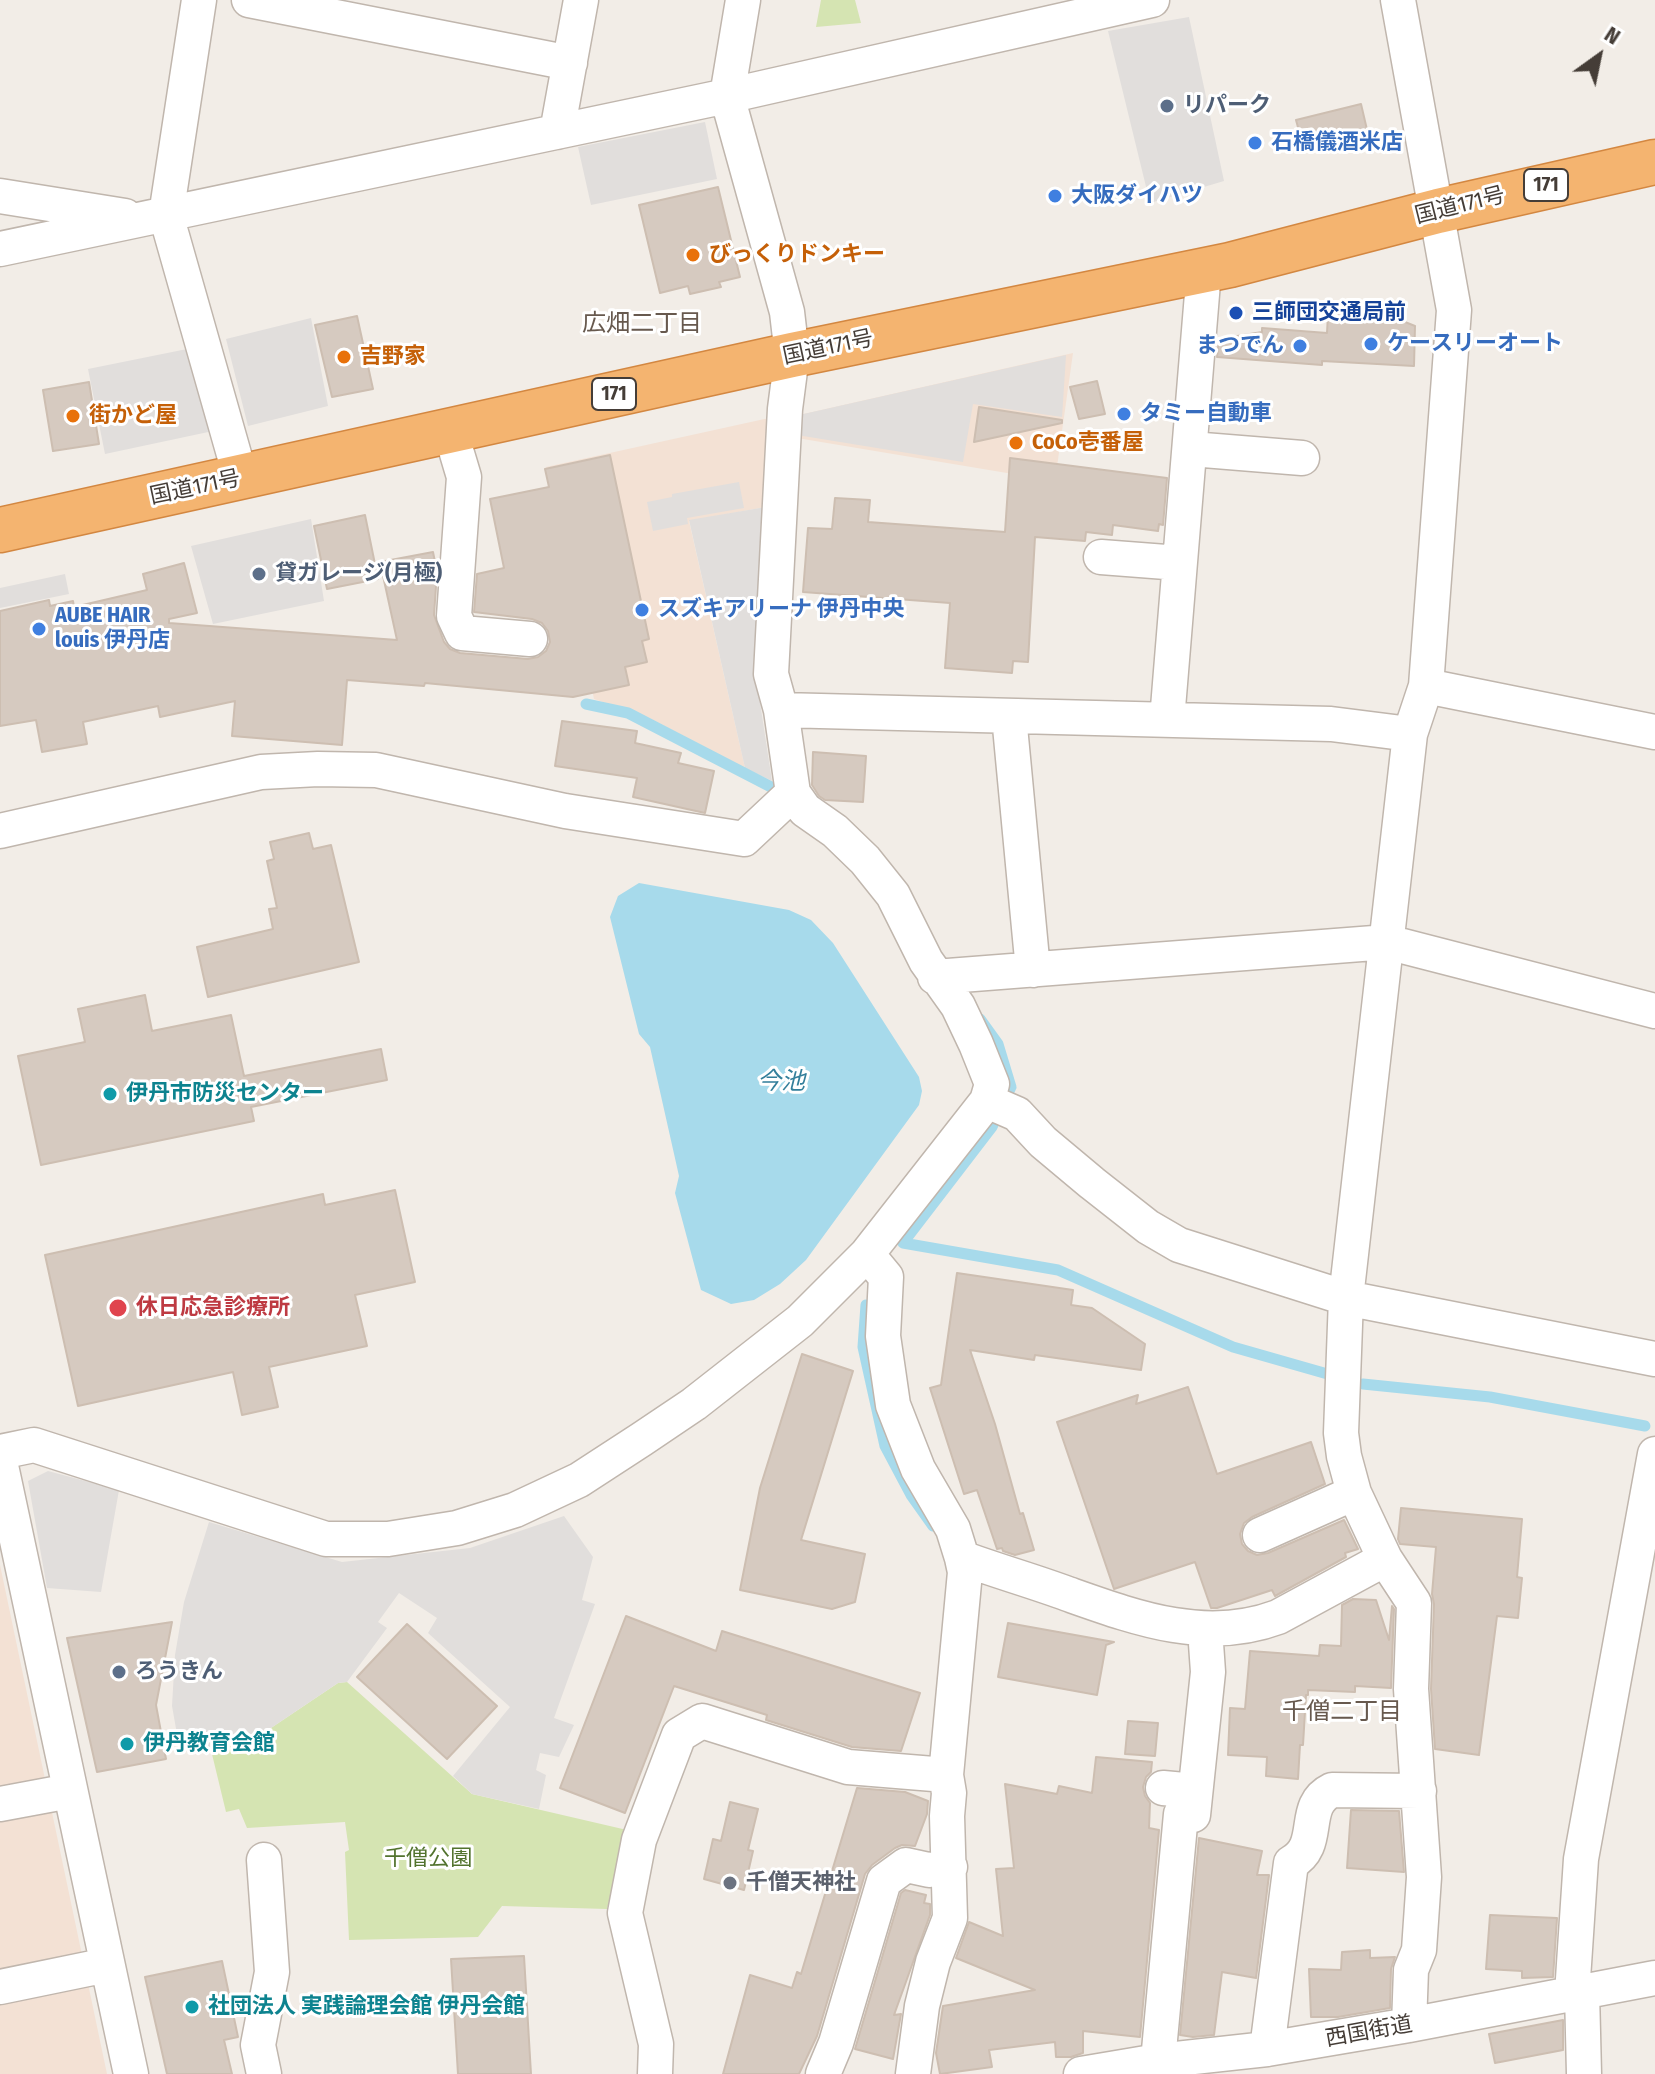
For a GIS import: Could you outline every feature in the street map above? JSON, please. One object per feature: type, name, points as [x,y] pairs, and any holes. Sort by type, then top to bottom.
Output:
[{"type":"highway","name":"国道171号","points":[[0,530],[792,355],[1204,270],[1438,211],[1655,162]]},
{"type":"street","points":[[199,0],[156,217],[241,479]]},
{"type":"street","points":[[249,0],[570,63]]},
{"type":"street","points":[[557,132],[581,0]]},
{"type":"street","points":[[0,1452],[34,1445],[326,1539],[388,1539],[457,1528],[515,1510],[579,1480],[642,1439],[694,1404],[800,1321],[867,1254],[987,1101],[992,1084],[976,1044],[958,1006],[935,977],[893,895],[865,860],[835,831],[805,810],[793,793],[781,710],[771,674],[785,409],[792,355],[787,312],[727,96],[743,0]]},
{"type":"street","points":[[0,249],[727,96],[1152,0]]},
{"type":"street","points":[[1398,0],[1454,310],[1426,686],[1410,734],[1346,1298],[1341,1433],[1354,1493],[1385,1559],[1414,1603],[1411,1689],[1424,1877],[1419,1950],[1411,1970],[1409,2025]]},
{"type":"street","points":[[0,196],[156,217]]},
{"type":"street","points":[[1167,720],[1204,270]]},
{"type":"street","points":[[450,430],[464,477],[454,616],[462,633],[530,639]]},
{"type":"street","points":[[1191,449],[1302,458]]},
{"type":"street","points":[[1101,557],[1179,563]]},
{"type":"street","points":[[1426,686],[1655,732]]},
{"type":"street","points":[[781,710],[1331,724],[1410,734]]},
{"type":"street","points":[[1009,716],[1033,970]]},
{"type":"street","points":[[0,831],[261,772],[318,769],[376,770],[565,811],[744,839],[793,793]]},
{"type":"street","points":[[935,977],[1387,942],[1655,1011]]},
{"type":"street","points":[[987,1101],[1017,1114],[1043,1142],[1092,1183],[1148,1227],[1179,1245],[1346,1298],[1655,1359]]},
{"type":"street","points":[[867,1254],[886,1277],[883,1336],[893,1405],[918,1469],[953,1529],[965,1572],[946,1775],[950,1918],[933,1962],[922,2006],[913,2074]]},
{"type":"street","points":[[1584,2074],[1577,1993],[1581,1859],[1655,1454]]},
{"type":"street","points":[[0,1461],[131,2074]]},
{"type":"street","points":[[1260,1535],[1354,1493]]},
{"type":"street","points":[[962,1558],[1109,1609],[1161,1624],[1205,1629],[1264,1622],[1278,1617],[1385,1559]]},
{"type":"street","points":[[1158,2061],[1181,1814],[1193,1815],[1179,1790],[1208,1672],[1205,1629]]},
{"type":"street","points":[[655,2074],[656,2044],[625,1913],[639,1840],[679,1735],[702,1721],[848,1767],[946,1775]]},
{"type":"street","points":[[1259,2058],[1291,1863],[1308,1849],[1313,1811],[1325,1793],[1332,1790],[1419,1791]]},
{"type":"street","points":[[0,1804],[70,1791]]},
{"type":"street","points":[[264,1860],[272,1972],[258,2045],[264,2074]]},
{"type":"street","points":[[823,2074],[836,2043],[884,1881],[906,1865],[929,1870],[950,1867]]},
{"type":"street","points":[[0,1987],[107,1965]]},
{"type":"street","name":"西国街道","points":[[1081,2074],[1158,2061],[1259,2058],[1409,2025],[1655,1978]]},
{"type":"shaded area","name":"リパーク","points":[[1189,17],[1224,181],[1150,203],[1108,31]]},
{"type":"shaded area","points":[[705,122],[717,179],[591,205],[578,147]]},
{"type":"shaded area","points":[[311,318],[328,406],[248,426],[226,339]]},
{"type":"shaded area","points":[[192,348],[213,431],[105,454],[88,369]]},
{"type":"shaded area","points":[[1073,353],[1055,481],[797,438],[799,415]]},
{"type":"shaded area","points":[[1066,355],[1062,417],[973,404],[963,462],[797,435],[799,415]]},
{"type":"shaded area","name":"スズキアリーナ 伊丹中央","points":[[769,418],[766,507],[689,521],[745,768],[649,718],[594,699],[546,467]]},
{"type":"shaded area","points":[[739,482],[744,508],[687,518],[688,524],[653,531],[647,502],[672,497],[672,494]]},
{"type":"shaded area","points":[[766,507],[759,696],[772,781],[745,768],[689,520]]},
{"type":"shaded area","name":"貸ガレージ(月極)","points":[[311,519],[324,601],[213,624],[191,546]]},
{"type":"shaded area","points":[[65,574],[69,594],[0,608],[0,588]]},
{"type":"shaded area","points":[[48,1471],[119,1490],[101,1592],[47,1588],[28,1481]]},
{"type":"shaded area","points":[[564,1516],[593,1557],[582,1600],[595,1604],[554,1718],[574,1725],[559,1757],[540,1753],[536,1770],[546,1775],[539,1809],[472,1794],[453,1776],[510,1707],[428,1633],[437,1618],[399,1593],[378,1622],[387,1628],[347,1682],[338,1683],[268,1730],[211,1750],[180,1751],[172,1706],[175,1655],[184,1602],[209,1522],[342,1562],[470,1548]]},
{"type":"shaded area","points":[[0,1565],[107,2074],[0,2074]]},
{"type":"green space","points":[[821,0],[855,0],[861,23],[816,27]]},
{"type":"green space","name":"千僧公園","points":[[347,1682],[472,1794],[627,1830],[607,1909],[502,1906],[478,1937],[349,1940],[345,1852],[349,1850],[345,1822],[247,1828],[239,1809],[226,1812],[211,1750],[268,1730],[338,1683]]},
{"type":"water","name":"今池","points":[[639,883],[789,910],[811,920],[833,943],[919,1077],[922,1091],[919,1105],[806,1260],[780,1284],[754,1300],[731,1304],[701,1290],[675,1193],[679,1176],[650,1047],[639,1034],[610,917],[618,896]]},
{"type":"building","points":[[1361,104],[1368,134],[1312,148],[1302,142],[1296,120]]},
{"type":"building","name":"びっくりドンキー","points":[[718,187],[740,277],[719,282],[721,287],[690,294],[688,286],[660,293],[639,205]]},
{"type":"building","points":[[1365,306],[1415,326],[1414,366],[1322,361],[1322,365],[1217,357],[1219,339],[1262,332],[1262,328],[1327,333],[1328,314]]},
{"type":"building","name":"吉野家","points":[[357,316],[373,389],[332,397],[315,325]]},
{"type":"building","points":[[1097,381],[1105,414],[1079,419],[1070,387]]},
{"type":"building","points":[[89,382],[99,444],[53,451],[43,390]]},
{"type":"building","points":[[979,407],[1062,420],[1062,423],[974,442]]},
{"type":"building","points":[[610,455],[649,639],[642,641],[647,662],[625,667],[629,685],[573,697],[425,683],[424,686],[347,680],[342,745],[232,736],[235,701],[160,717],[158,706],[83,722],[87,744],[42,752],[36,720],[0,726],[0,611],[49,600],[50,606],[73,601],[74,607],[147,590],[143,574],[184,563],[197,613],[169,619],[169,623],[397,640],[380,562],[433,552],[437,572],[434,615],[444,642],[450,649],[460,653],[528,659],[538,657],[546,651],[550,642],[548,631],[542,623],[474,612],[477,574],[504,568],[490,499],[549,487],[545,469]]},
{"type":"building","points":[[1010,458],[1167,478],[1163,525],[1159,524],[1158,531],[1113,525],[1112,535],[1086,532],[1085,541],[1035,537],[1028,662],[1013,661],[1012,673],[945,668],[950,603],[803,592],[808,528],[832,529],[835,498],[870,500],[868,522],[1005,532]]},
{"type":"building","points":[[365,515],[378,579],[327,589],[314,526]]},
{"type":"building","points":[[562,721],[637,731],[635,743],[681,753],[678,763],[714,771],[705,813],[633,797],[637,778],[555,766]]},
{"type":"building","points":[[813,752],[866,756],[863,802],[825,800],[819,796],[812,785]]},
{"type":"building","points":[[309,833],[313,849],[331,845],[359,962],[208,997],[197,947],[273,929],[269,909],[277,908],[267,861],[274,859],[270,842]]},
{"type":"building","name":"伊丹市防災センター","points":[[145,995],[152,1031],[231,1015],[244,1076],[381,1049],[387,1080],[251,1107],[254,1121],[41,1165],[18,1056],[85,1042],[78,1009]]},
{"type":"building","points":[[395,1190],[415,1282],[355,1295],[367,1346],[269,1367],[278,1407],[242,1415],[233,1372],[78,1406],[45,1255],[323,1194],[325,1205]]},
{"type":"building","points":[[957,1273],[1073,1290],[1071,1305],[1092,1308],[1145,1344],[1141,1370],[1035,1355],[1034,1360],[970,1350],[1034,1550],[1015,1555],[1002,1548],[997,1549],[977,1490],[964,1494],[930,1388],[941,1385]]},
{"type":"building","points":[[802,1354],[853,1371],[801,1540],[865,1554],[855,1602],[832,1609],[740,1590],[760,1488]]},
{"type":"building","points":[[1188,1387],[1217,1474],[1311,1442],[1325,1484],[1244,1523],[1240,1534],[1242,1544],[1248,1551],[1257,1555],[1268,1553],[1344,1520],[1358,1549],[1345,1553],[1346,1557],[1275,1596],[1272,1590],[1217,1608],[1211,1608],[1195,1562],[1114,1589],[1057,1422],[1138,1395],[1136,1404]]},
{"type":"building","points":[[1401,1508],[1522,1519],[1517,1577],[1522,1578],[1518,1618],[1497,1616],[1479,1755],[1435,1749],[1431,1689],[1436,1547],[1400,1544]]},
{"type":"building","points":[[1353,1599],[1376,1600],[1389,1640],[1392,1606],[1394,1609],[1391,1688],[1355,1686],[1355,1692],[1308,1690],[1298,1779],[1266,1776],[1267,1757],[1228,1755],[1230,1708],[1245,1709],[1250,1651],[1319,1656],[1320,1645],[1341,1646],[1342,1605]]},
{"type":"building","points":[[626,1616],[716,1651],[722,1631],[920,1693],[901,1751],[852,1747],[766,1720],[767,1715],[674,1686],[625,1813],[560,1788]]},
{"type":"building","name":"ろうきん","points":[[172,1622],[156,1705],[166,1759],[97,1772],[67,1638]]},
{"type":"building","points":[[1008,1623],[1114,1642],[1106,1645],[1097,1695],[998,1677]]},
{"type":"building","points":[[407,1624],[497,1706],[447,1759],[357,1677]]},
{"type":"building","points":[[1128,1721],[1158,1723],[1155,1756],[1125,1754]]},
{"type":"building","points":[[1096,1757],[1152,1762],[1151,1772],[1143,1787],[1150,1803],[1149,1828],[1159,1830],[1140,2037],[1083,2031],[1083,2053],[1071,2057],[1056,2057],[1055,2042],[989,2050],[992,2067],[940,2074],[936,2053],[943,2006],[1035,1990],[956,1958],[969,1922],[1003,1936],[996,1869],[1014,1868],[1005,1784],[1057,1794],[1059,1786],[1092,1793]]},
{"type":"building","points":[[857,1788],[905,1792],[928,1801],[927,1814],[915,1846],[895,1848],[865,1874],[817,2036],[799,2074],[723,2074],[750,1975],[792,1988],[797,1972],[801,1974]]},
{"type":"building","points":[[730,1802],[758,1809],[748,1850],[753,1851],[744,1890],[704,1879],[713,1839],[721,1841]]},
{"type":"building","points":[[1351,1810],[1399,1811],[1404,1872],[1347,1868]]},
{"type":"building","points":[[1199,1838],[1262,1851],[1257,1875],[1269,1875],[1256,1978],[1222,1972],[1214,2035],[1193,2037],[1180,2035]]},
{"type":"building","points":[[905,1890],[926,1895],[924,1903],[930,1904],[930,1915],[894,2015],[901,2014],[893,2059],[855,2049],[901,1893]]},
{"type":"building","points":[[1490,1915],[1557,1918],[1553,1977],[1522,1978],[1522,1971],[1486,1969]]},
{"type":"building","points":[[1370,1950],[1370,1958],[1395,1957],[1391,1969],[1390,2008],[1338,2017],[1311,2017],[1309,1969],[1341,1970],[1342,1952]]},
{"type":"building","points":[[524,1956],[531,2074],[458,2074],[451,1959]]},
{"type":"building","name":"社団法人 実践論理会館 伊丹会館","points":[[222,1961],[238,2037],[224,2040],[232,2074],[167,2074],[145,1977]]},
{"type":"building","points":[[1563,2020],[1563,2050],[1495,2063],[1489,2034]]},
{"type":"waterway","points":[[586,704],[628,713],[773,788]]},
{"type":"waterway","points":[[980,1019],[998,1044],[1011,1087],[992,1127],[903,1243],[1058,1270],[1233,1347],[1331,1375]]},
{"type":"waterway","points":[[866,1305],[863,1347],[885,1446],[911,1495],[933,1526]]},
{"type":"waterway","points":[[1363,1384],[1490,1397],[1645,1426]]},
{"type":"place","name":"リパーク","points":[[1167,106]]},
{"type":"place","name":"石橋儀酒米店","points":[[1255,143]]},
{"type":"place","name":"大阪ダイハツ","points":[[1055,196]]},
{"type":"place","name":"びっくりドンキー","points":[[693,255]]},
{"type":"place","name":"三師団交通局前","points":[[1236,313]]},
{"type":"place","name":"ケースリーオート","points":[[1371,344]]},
{"type":"place","name":"まつでん","points":[[1300,346]]},
{"type":"place","name":"吉野家","points":[[344,357]]},
{"type":"place","name":"タミー自動車","points":[[1124,414]]},
{"type":"place","name":"街かど屋","points":[[73,416]]},
{"type":"place","name":"CoCo壱番屋","points":[[1016,443]]},
{"type":"place","name":"貸ガレージ(月極)","points":[[259,574]]},
{"type":"place","name":"スズキアリーナ 伊丹中央","points":[[642,610]]},
{"type":"place","name":"AUBE HAIR louis 伊丹店","points":[[39,629]]},
{"type":"place","name":"伊丹市防災センター","points":[[110,1094]]},
{"type":"place","name":"休日応急診療所","points":[[118,1308]]},
{"type":"place","name":"ろうきん","points":[[119,1672]]},
{"type":"place","name":"伊丹教育会館","points":[[127,1744]]},
{"type":"place","name":"千僧天神社","points":[[730,1883]]},
{"type":"place","name":"社団法人 実践論理会館 伊丹会館","points":[[192,2007]]},
{"type":"district","name":"広畑二丁目","points":[[642,324]]},
{"type":"district","name":"千僧二丁目","points":[[1342,1712]]}]
